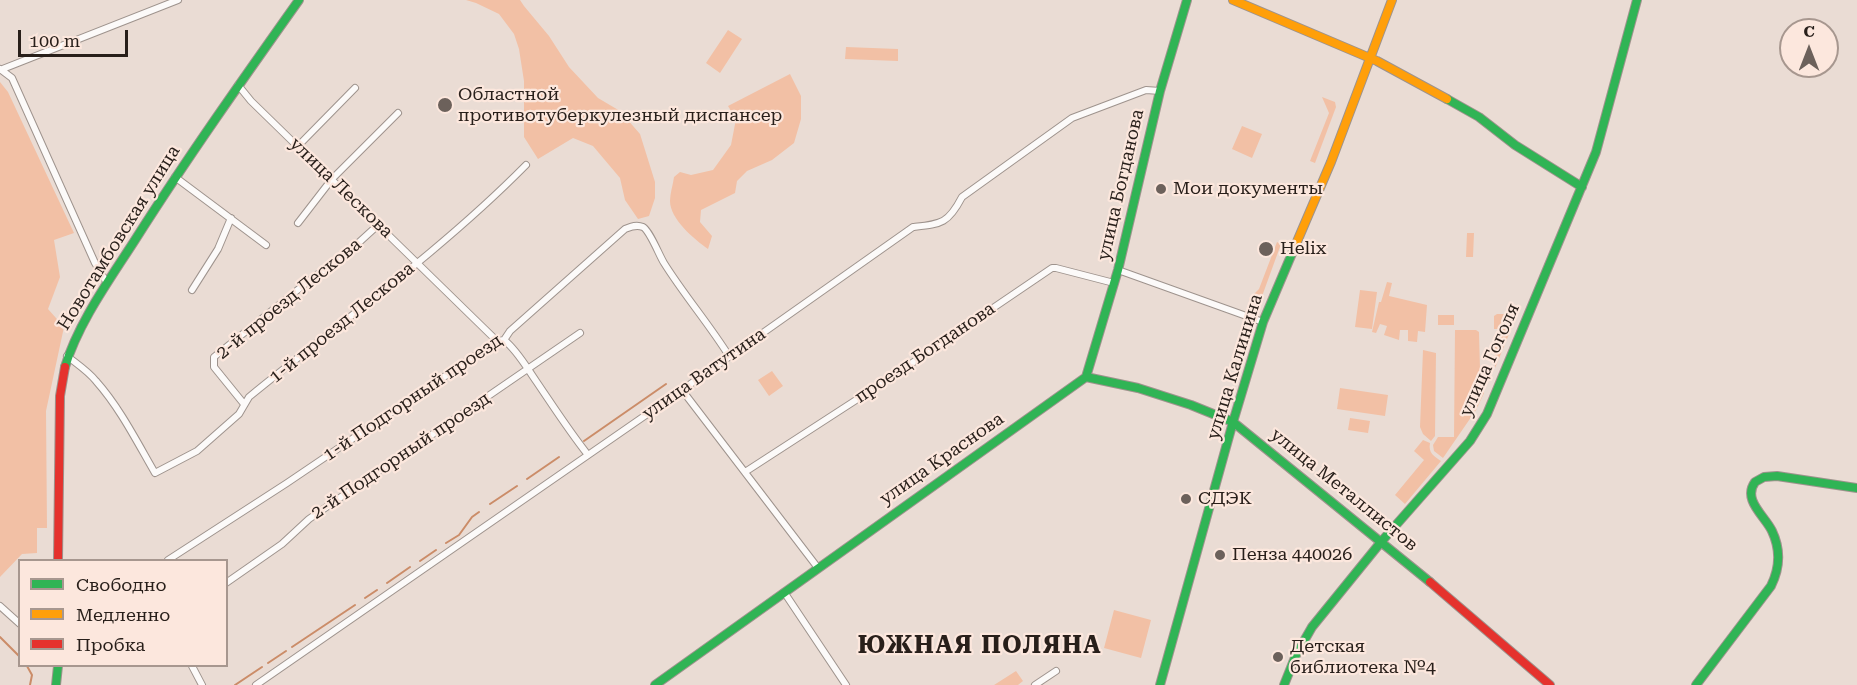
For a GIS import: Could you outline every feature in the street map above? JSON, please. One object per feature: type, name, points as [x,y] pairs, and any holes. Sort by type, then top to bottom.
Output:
[{"type":"main road","name":"Новотамбовская улица","points":[[58,559],[60,396],[67,356],[107,283],[175,177],[299,0]]},
{"type":"main road","name":"улица Богданова","points":[[1086,377],[1118,270],[1160,91],[1187,0]]},
{"type":"main road","points":[[1233,0],[1370,58],[1479,117],[1515,146],[1582,187]]},
{"type":"main road","name":"улица Калинина","points":[[1160,685],[1263,322],[1322,183],[1392,0]]},
{"type":"main road","name":"улица Гоголя","points":[[1284,685],[1296,655],[1312,627],[1381,542],[1449,465],[1484,420],[1582,187],[1603,129],[1637,0]]},
{"type":"main road","name":"улица Металлистов","points":[[1086,377],[1191,405],[1233,422],[1445,594],[1550,685]]},
{"type":"main road","name":"улица Краснова","points":[[655,685],[1086,377]]},
{"type":"main road","points":[[1696,685],[1776,577],[1779,562],[1775,539],[1754,504],[1751,490],[1757,478],[1777,476],[1857,488]]},
{"type":"main road","points":[[56,685],[58,667]]},
{"type":"street","points":[[0,69],[178,0]]},
{"type":"street","points":[[0,69],[12,78],[95,263],[107,283]]},
{"type":"street","name":"улица Лескова","points":[[238,85],[528,370],[588,455]]},
{"type":"street","points":[[298,146],[355,88]]},
{"type":"street","name":"улица Ватутина","points":[[256,685],[913,227],[939,224],[954,213],[962,197],[1072,118],[1146,90],[1160,91]]},
{"type":"street","points":[[298,223],[332,179],[398,113]]},
{"type":"street","name":"1-й проезд Лескова","points":[[67,356],[102,388],[129,427],[155,473],[197,451],[239,414],[249,397],[418,262],[493,198],[526,165]]},
{"type":"street","points":[[175,177],[266,245]]},
{"type":"street","points":[[192,290],[218,249],[231,218]]},
{"type":"street","name":"2-й проезд Лескова","points":[[244,404],[214,367],[214,357],[355,246],[378,225]]},
{"type":"street","name":"1-й Подгорный проезд","points":[[171,559],[500,341],[625,229],[636,225],[646,229],[665,264],[729,357]]},
{"type":"street","name":"проезд Богданова","points":[[744,472],[890,378],[1052,268],[1114,283]]},
{"type":"street","points":[[1118,270],[1263,322]]},
{"type":"street","name":"2-й Подгорный проезд","points":[[228,582],[282,544],[319,512],[580,333]]},
{"type":"street","points":[[682,390],[818,568]]},
{"type":"street","points":[[784,592],[846,685]]},
{"type":"street","points":[[0,606],[18,622]]},
{"type":"street","points":[[193,667],[202,685]]},
{"type":"street","points":[[1035,685],[1056,671]]},
{"type":"shaded area","points":[[466,0],[520,0],[549,36],[569,67],[598,98],[620,111],[640,134],[655,182],[655,198],[649,216],[638,219],[625,200],[620,178],[593,146],[573,138],[538,159],[524,137],[524,81],[514,34],[499,14]]},
{"type":"shaded area","points":[[728,30],[742,39],[720,73],[706,63]]},
{"type":"shaded area","points":[[846,47],[898,49],[898,61],[845,59]]},
{"type":"shaded area","points":[[790,74],[801,96],[801,119],[794,143],[772,160],[747,171],[737,181],[735,193],[701,210],[700,222],[712,236],[708,249],[690,234],[674,215],[670,195],[674,177],[680,172],[691,175],[713,170],[731,145],[736,119],[728,106]]},
{"type":"shaded area","points":[[0,82],[8,92],[74,233],[54,240],[60,277],[48,309],[64,327],[46,411],[47,528],[37,528],[37,553],[22,554],[0,577]]},
{"type":"shaded area","points":[[1322,97],[1335,102],[1336,107],[1315,163],[1310,161],[1329,113]]},
{"type":"shaded area","points":[[1242,126],[1262,134],[1252,158],[1232,149]]},
{"type":"shaded area","points":[[1467,233],[1474,233],[1473,257],[1466,257]]},
{"type":"shaded area","points":[[1277,242],[1281,244],[1261,299],[1257,303],[1251,302],[1249,299],[1259,289]]},
{"type":"shaded area","points":[[1387,282],[1392,283],[1389,296],[1427,305],[1425,332],[1418,331],[1417,342],[1408,341],[1408,330],[1400,330],[1399,340],[1384,335],[1387,326],[1380,324],[1376,333],[1372,332],[1379,302],[1381,302]]},
{"type":"shaded area","points":[[1360,290],[1377,292],[1372,329],[1355,327]]},
{"type":"shaded area","points":[[1497,314],[1517,315],[1495,368],[1495,335],[1500,335],[1500,329],[1494,329],[1494,316]]},
{"type":"shaded area","points":[[1438,315],[1454,315],[1454,325],[1438,325]]},
{"type":"shaded area","points":[[1455,330],[1479,332],[1480,369],[1484,393],[1476,410],[1443,458],[1434,451],[1433,445],[1438,437],[1454,437]]},
{"type":"shaded area","points":[[1423,350],[1436,353],[1435,436],[1431,441],[1423,434],[1420,427]]},
{"type":"shaded area","points":[[772,371],[783,386],[769,396],[758,380]]},
{"type":"shaded area","points":[[1340,388],[1388,395],[1385,416],[1337,409]]},
{"type":"shaded area","points":[[1350,418],[1370,421],[1368,433],[1348,430]]},
{"type":"shaded area","points":[[1423,440],[1430,443],[1431,452],[1441,461],[1405,504],[1395,495],[1424,460],[1414,451]]},
{"type":"shaded area","points":[[1114,610],[1151,620],[1141,658],[1104,648]]},
{"type":"shaded area","points":[[1016,671],[1023,681],[1018,685],[994,685]]},
{"type":"waterway","points":[[584,441],[666,384]]},
{"type":"waterway","points":[[527,479],[559,457]]},
{"type":"waterway","points":[[490,504],[517,486]]},
{"type":"waterway","points":[[446,543],[459,535],[472,517],[479,512]]},
{"type":"waterway","points":[[420,561],[436,550]]},
{"type":"waterway","points":[[387,583],[410,567]]},
{"type":"waterway","points":[[365,598],[377,590]]},
{"type":"waterway","points":[[292,647],[355,605]]},
{"type":"waterway","points":[[0,637],[18,655]]},
{"type":"waterway","points":[[268,663],[286,651]]},
{"type":"waterway","points":[[28,667],[32,675],[30,685]]},
{"type":"waterway","points":[[235,685],[262,667]]},
{"type":"traffic: fast","points":[[65,367],[78,334],[105,286],[195,149],[299,0]]},
{"type":"traffic: fast","points":[[1086,377],[1118,270],[1160,91],[1187,0]]},
{"type":"traffic: fast","points":[[1284,685],[1296,655],[1312,627],[1381,542],[1470,441],[1487,414],[1596,152],[1637,0]]},
{"type":"traffic: fast","points":[[1447,99],[1479,117],[1515,145],[1582,187]]},
{"type":"traffic: fast","points":[[1160,685],[1263,322],[1296,244]]},
{"type":"traffic: fast","points":[[1086,377],[1138,388],[1191,405],[1233,422],[1430,582]]},
{"type":"traffic: fast","points":[[655,685],[1086,377]]},
{"type":"traffic: fast","points":[[1696,685],[1771,586],[1776,572],[1777,545],[1769,525],[1753,501],[1751,495],[1755,482],[1764,477],[1777,476],[1857,488]]},
{"type":"traffic: fast","points":[[56,685],[58,667]]},
{"type":"traffic: slow","points":[[1233,0],[1377,61],[1447,99]]},
{"type":"traffic: slow","points":[[1296,244],[1331,162],[1392,0]]},
{"type":"traffic: jam","points":[[58,559],[60,396],[65,367]]},
{"type":"traffic: jam","points":[[1430,582],[1550,685]]},
{"type":"place","name":"Областной противотуберкулезный диспансер","points":[[445,105]]},
{"type":"place","name":"Мои документы","points":[[1161,189]]},
{"type":"place","name":"Helix","points":[[1266,249]]},
{"type":"place","name":"СДЭК","points":[[1186,499]]},
{"type":"place","name":"Пенза 440026","points":[[1220,555]]},
{"type":"place","name":"Детская библиотека №4","points":[[1278,657]]},
{"type":"district","name":"ЮЖНАЯ ПОЛЯНА","points":[[980,646]]}]
